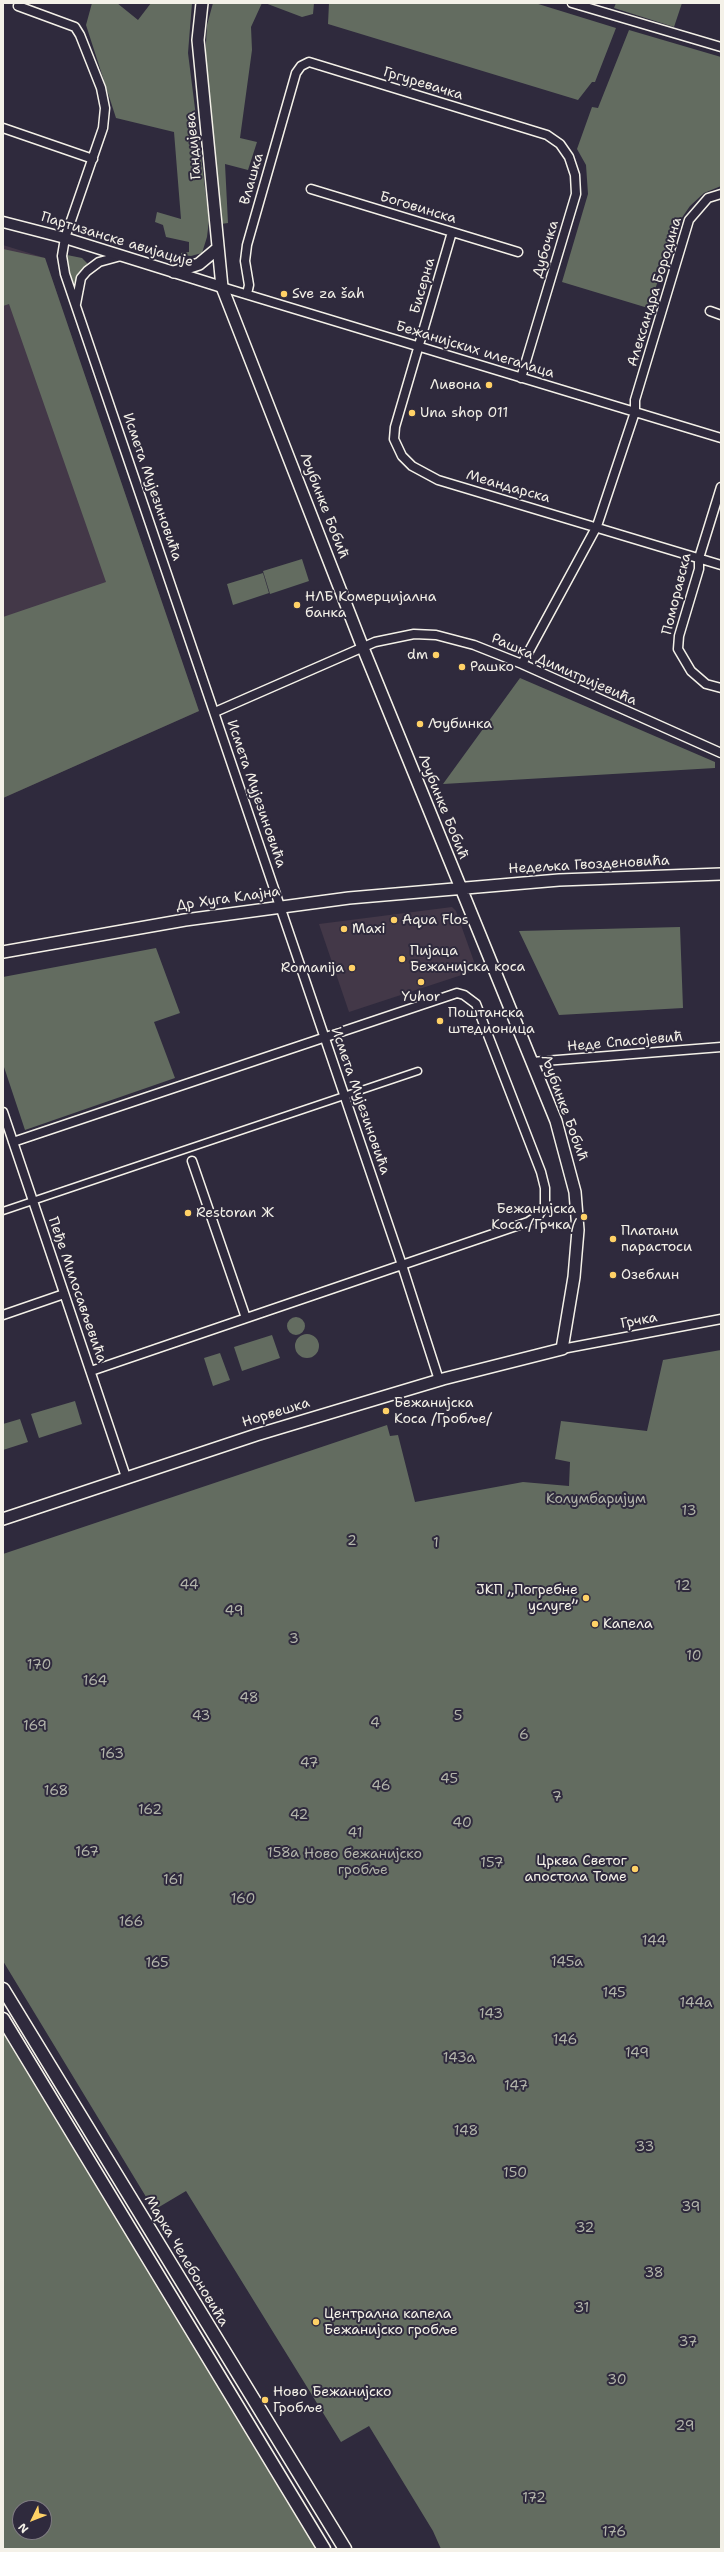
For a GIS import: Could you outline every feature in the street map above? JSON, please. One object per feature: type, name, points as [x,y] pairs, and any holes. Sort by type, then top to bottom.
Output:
[{"type":"main road","name":"Гандијева","points":[[202,3],[198,40],[222,286]]},
{"type":"main road","points":[[174,272],[200,264],[218,249]]},
{"type":"main road","name":"Љубинке Бобић","points":[[222,286],[362,648],[459,888],[532,1062],[562,1139],[575,1190],[577,1207],[577,1251],[562,1349]]},
{"type":"main road","name":"Недељка Гвозденовића","points":[[459,888],[559,880],[721,874]]},
{"type":"main road","name":"Др Хуга Клајна","points":[[3,952],[126,930],[280,907],[459,888]]},
{"type":"main road","name":"Норвешка","points":[[3,1519],[256,1435],[439,1380],[562,1349]]},
{"type":"main road","name":"Марка Челебоновића","points":[[3,1989],[345,2549]]},
{"type":"main road","points":[[3,2019],[324,2549]]},
{"type":"street","points":[[572,3],[721,47]]},
{"type":"street","name":"Исмета Мујезиновића","points":[[18,6],[72,25],[80,35],[101,88],[105,108],[103,128],[65,238],[62,262],[402,1265],[439,1380]]},
{"type":"street","name":"Гргуревачка","points":[[296,73],[301,66],[309,62],[547,136]]},
{"type":"street","name":"Влашка","points":[[246,294],[249,285],[245,251],[296,73]]},
{"type":"street","points":[[3,128],[93,159]]},
{"type":"street","name":"Дубочка","points":[[521,378],[576,194],[575,175],[569,156],[560,144],[547,136]]},
{"type":"street","name":"Боговинска","points":[[311,189],[518,252]]},
{"type":"street","name":"Александра Бородина","points":[[522,664],[597,526],[635,412],[635,400],[689,220],[708,198],[721,194]]},
{"type":"street","name":"Партизанске авијације","points":[[3,222],[65,238],[222,286]]},
{"type":"street","name":"Бисерна","points":[[419,347],[452,232]]},
{"type":"street","points":[[76,307],[77,291],[81,278],[87,271],[99,262],[121,256]]},
{"type":"street","name":"Бежанијских илегалаца","points":[[222,286],[721,438]]},
{"type":"street","points":[[710,311],[721,315]]},
{"type":"street","name":"Меандарска","points":[[419,347],[395,427],[394,439],[407,461],[438,480],[721,564]]},
{"type":"street","name":"Поморавска","points":[[721,487],[699,558],[699,569],[679,636],[678,649],[683,661],[694,674],[706,684],[721,688]]},
{"type":"street","name":"Рашка Димитријевића","points":[[215,712],[362,648],[392,638],[414,634],[436,635],[474,645],[522,664],[721,753]]},
{"type":"street","points":[[13,1142],[324,1036],[457,993],[464,994],[476,1004],[541,1172],[546,1198],[542,1210],[534,1219],[91,1370]]},
{"type":"street","name":"Неде Спасојевић","points":[[532,1062],[721,1047]]},
{"type":"street","points":[[3,1211],[418,1071]]},
{"type":"street","name":"Пеђе Милосављевића","points":[[3,1112],[126,1477]]},
{"type":"street","points":[[192,1161],[246,1318]]},
{"type":"street","points":[[3,1315],[64,1294]]},
{"type":"street","name":"Грчка","points":[[562,1349],[721,1319]]},
{"type":"shaded area","points":[[3,245],[45,258],[199,711],[3,798]]},
{"type":"shaded area","name":"Пијаца Бежанијска коса","points":[[452,907],[456,911],[477,970],[349,1012],[319,924]]},
{"type":"green space","points":[[92,3],[117,3],[138,20],[151,3],[192,3],[188,53],[209,220],[207,237],[202,253],[191,256],[181,255],[181,253],[189,252],[189,242],[166,237],[163,225],[155,222],[157,212],[181,219],[174,132],[116,118],[86,25]]},
{"type":"green space","points":[[213,3],[262,3],[251,27],[252,50],[240,138],[257,142],[248,170],[225,164],[228,223],[221,224],[205,60],[207,25]]},
{"type":"green space","points":[[265,3],[314,3],[313,14],[302,17]]},
{"type":"green space","points":[[329,3],[535,3],[616,28],[595,82],[592,82],[578,100],[328,24]]},
{"type":"green space","points":[[616,3],[682,3],[674,27],[614,8]]},
{"type":"green space","points":[[629,30],[721,57],[721,186],[704,193],[690,206],[681,219],[648,308],[562,282],[588,194],[586,165],[577,149],[592,107],[598,108]]},
{"type":"green space","points":[[3,249],[45,258],[199,711],[3,798],[3,617],[106,582],[9,304],[3,306]]},
{"type":"green space","points":[[67,255],[82,258],[88,264],[81,271],[74,284],[67,265]]},
{"type":"green space","points":[[302,559],[309,581],[270,594],[263,571]]},
{"type":"green space","points":[[263,573],[269,593],[233,605],[227,584]]},
{"type":"green space","points":[[520,678],[715,762],[715,768],[443,784]]},
{"type":"green space","points":[[680,927],[683,1008],[559,1015],[519,931]]},
{"type":"green space","points":[[156,948],[180,1013],[154,1022],[175,1078],[25,1130],[3,1064],[3,977]]},
{"type":"green space","points":[[296,1317],[303,1319],[305,1326],[303,1333],[296,1335],[289,1333],[287,1326],[289,1319]]},
{"type":"green space","points":[[307,1334],[316,1337],[319,1346],[316,1355],[307,1358],[298,1355],[295,1346],[298,1337]]},
{"type":"green space","points":[[272,1335],[280,1358],[242,1371],[234,1347]]},
{"type":"green space","name":"Ново бежанијско гробље","points":[[721,1350],[721,2549],[441,2549],[433,2531],[369,2426],[341,2442],[186,2191],[154,2210],[3,1961],[3,1554],[387,1425],[390,1436],[398,1435],[415,1502],[523,1482],[569,1486],[570,1462],[555,1459],[561,1421],[647,1431],[663,1360]]},
{"type":"green space","points":[[220,1353],[230,1380],[213,1386],[204,1358]]},
{"type":"green space","points":[[75,1401],[82,1424],[39,1438],[31,1414]]},
{"type":"green space","points":[[20,1419],[28,1442],[3,1450],[3,1424]]},
{"type":"green space","points":[[3,2032],[283,2483],[323,2549],[3,2549]]},
{"type":"place","name":"Sve za šah","points":[[284,294]]},
{"type":"place","name":"Ливона","points":[[489,385]]},
{"type":"place","name":"Una shop 011","points":[[412,413]]},
{"type":"place","name":"НЛБ Комерцијална банка","points":[[297,605]]},
{"type":"place","name":"dm","points":[[436,655]]},
{"type":"place","name":"Рашко","points":[[462,667]]},
{"type":"place","name":"Љубинка","points":[[420,724]]},
{"type":"place","name":"Aqua Flos","points":[[394,920]]},
{"type":"place","name":"Maxi","points":[[344,929]]},
{"type":"place","name":"Пијаца Бежанијска коса","points":[[402,959]]},
{"type":"place","name":"Romanija","points":[[352,968]]},
{"type":"place","name":"Yuhor","points":[[421,982]]},
{"type":"place","name":"Поштанска штедионица","points":[[440,1021]]},
{"type":"place","name":"Restoran Ж","points":[[188,1213]]},
{"type":"place","name":"Бежанијска Коса /Грчка/","points":[[584,1217]]},
{"type":"place","name":"Платани парастоси","points":[[613,1239]]},
{"type":"place","name":"Озеблин","points":[[613,1275]]},
{"type":"place","name":"Бежанијска Коса /Гробље/","points":[[386,1411]]},
{"type":"place","name":"ЈКП „Погребне услуге”","points":[[586,1598]]},
{"type":"place","name":"Капела","points":[[595,1624]]},
{"type":"place","name":"Црква Светог апостола Томе","points":[[635,1869]]},
{"type":"place","name":"Централна капела Бежанијско гробље","points":[[316,2322]]},
{"type":"place","name":"Ново Бежанијско Гробље","points":[[265,2400]]},
{"type":"park label","name":"Колумбаријум","points":[[596,1499]]},
{"type":"park label","name":"13","points":[[689,1511]]},
{"type":"park label","name":"2","points":[[352,1541]]},
{"type":"park label","name":"1","points":[[436,1543]]},
{"type":"park label","name":"44","points":[[189,1585]]},
{"type":"park label","name":"12","points":[[683,1586]]},
{"type":"park label","name":"49","points":[[234,1611]]},
{"type":"park label","name":"3","points":[[294,1639]]},
{"type":"park label","name":"10","points":[[694,1656]]},
{"type":"park label","name":"170","points":[[39,1665]]},
{"type":"park label","name":"164","points":[[95,1681]]},
{"type":"park label","name":"48","points":[[249,1698]]},
{"type":"park label","name":"43","points":[[201,1716]]},
{"type":"park label","name":"5","points":[[458,1716]]},
{"type":"park label","name":"4","points":[[375,1723]]},
{"type":"park label","name":"169","points":[[35,1726]]},
{"type":"park label","name":"6","points":[[524,1735]]},
{"type":"park label","name":"163","points":[[112,1754]]},
{"type":"park label","name":"47","points":[[309,1763]]},
{"type":"park label","name":"45","points":[[449,1779]]},
{"type":"park label","name":"46","points":[[381,1786]]},
{"type":"park label","name":"168","points":[[56,1791]]},
{"type":"park label","name":"7","points":[[557,1797]]},
{"type":"park label","name":"162","points":[[150,1810]]},
{"type":"park label","name":"42","points":[[299,1815]]},
{"type":"park label","name":"40","points":[[462,1823]]},
{"type":"park label","name":"41","points":[[355,1833]]},
{"type":"park label","name":"167","points":[[87,1852]]},
{"type":"park label","name":"158a","points":[[283,1853]]},
{"type":"park label","name":"157","points":[[492,1863]]},
{"type":"park label","name":"161","points":[[173,1880]]},
{"type":"park label","name":"160","points":[[243,1899]]},
{"type":"park label","name":"166","points":[[131,1922]]},
{"type":"park label","name":"144","points":[[654,1941]]},
{"type":"park label","name":"145a","points":[[567,1962]]},
{"type":"park label","name":"165","points":[[157,1963]]},
{"type":"park label","name":"145","points":[[614,1993]]},
{"type":"park label","name":"144a","points":[[696,2003]]},
{"type":"park label","name":"143","points":[[491,2014]]},
{"type":"park label","name":"146","points":[[565,2040]]},
{"type":"park label","name":"149","points":[[637,2053]]},
{"type":"park label","name":"143a","points":[[459,2058]]},
{"type":"park label","name":"147","points":[[516,2086]]},
{"type":"park label","name":"148","points":[[466,2131]]},
{"type":"park label","name":"33","points":[[645,2147]]},
{"type":"park label","name":"150","points":[[515,2173]]},
{"type":"park label","name":"39","points":[[691,2207]]},
{"type":"park label","name":"32","points":[[585,2228]]},
{"type":"park label","name":"38","points":[[654,2273]]},
{"type":"park label","name":"31","points":[[582,2308]]},
{"type":"park label","name":"37","points":[[688,2342]]},
{"type":"park label","name":"30","points":[[617,2380]]},
{"type":"park label","name":"29","points":[[685,2426]]},
{"type":"park label","name":"172","points":[[534,2498]]},
{"type":"park label","name":"176","points":[[614,2532]]}]
